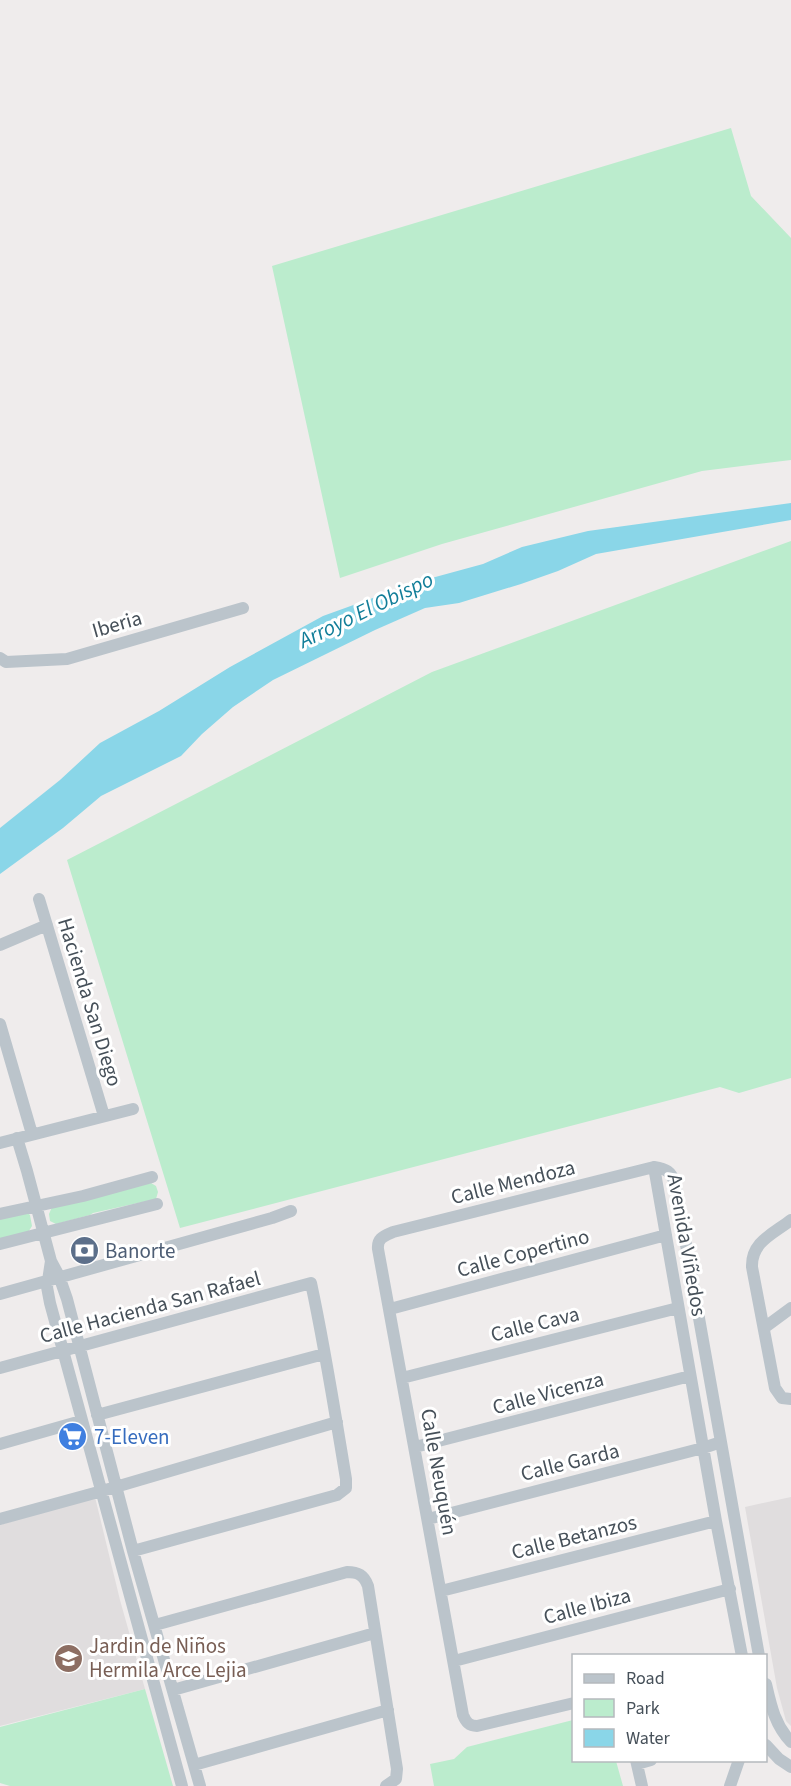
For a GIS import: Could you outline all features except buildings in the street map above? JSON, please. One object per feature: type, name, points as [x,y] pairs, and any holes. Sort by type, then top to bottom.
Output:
[{"type":"street","name":"Iberia","points":[[0,658],[6,662],[67,659],[243,608]]},
{"type":"street","name":"Hacienda San Diego","points":[[39,899],[104,1116]]},
{"type":"street","points":[[0,945],[47,925]]},
{"type":"street","points":[[0,1024],[33,1134]]},
{"type":"street","points":[[0,1143],[133,1109]]},
{"type":"street","points":[[17,1138],[51,1261],[54,1278],[50,1303],[62,1352],[182,1786]]},
{"type":"street","name":"Avenida Viñedos","points":[[742,1654],[654,1167],[668,1170],[675,1183],[759,1654]]},
{"type":"street","name":"Calle Mendoza","points":[[382,1237],[393,1232],[654,1167]]},
{"type":"street","points":[[0,1214],[36,1204],[66,1200],[152,1177]]},
{"type":"street","points":[[0,1244],[157,1204]]},
{"type":"street","points":[[0,1294],[291,1211]]},
{"type":"street","points":[[791,1220],[762,1241],[756,1247],[752,1258],[752,1268],[777,1392],[782,1398],[791,1399]]},
{"type":"street","name":"Calle Copertino","points":[[390,1309],[666,1235]]},
{"type":"street","name":"Calle Neuquén","points":[[382,1237],[379,1240],[378,1249],[464,1715],[471,1726],[477,1726],[572,1703]]},
{"type":"street","points":[[54,1278],[68,1299],[133,1551],[200,1786]]},
{"type":"street","name":"Calle Hacienda San Rafael","points":[[0,1368],[311,1283],[324,1354]]},
{"type":"street","name":"Calle Cava","points":[[402,1378],[678,1308]]},
{"type":"street","points":[[764,1328],[791,1308]]},
{"type":"street","points":[[97,1415],[324,1354],[337,1422],[346,1488],[337,1495],[133,1551]]},
{"type":"street","name":"Calle Vicenza","points":[[416,1448],[690,1376]]},
{"type":"street","points":[[0,1444],[81,1421]]},
{"type":"street","points":[[0,1519],[337,1422]]},
{"type":"street","name":"Calle Garda","points":[[428,1519],[721,1442]]},
{"type":"street","name":"Calle Betanzos","points":[[441,1591],[716,1521]]},
{"type":"street","points":[[155,1625],[347,1572],[356,1572],[363,1576],[366,1581],[397,1768],[396,1779],[386,1786]]},
{"type":"street","name":"Calle Ibiza","points":[[454,1661],[730,1589]]},
{"type":"street","points":[[173,1690],[375,1633]]},
{"type":"street","points":[[767,1691],[777,1724],[791,1742]]},
{"type":"street","points":[[194,1765],[388,1710]]},
{"type":"street","points":[[767,1747],[791,1767]]},
{"type":"street","points":[[636,1762],[642,1786]]},
{"type":"street","points":[[730,1786],[740,1762]]},
{"type":"shaded area","points":[[95,1497],[145,1689],[0,1726],[0,1525]]},
{"type":"shaded area","points":[[791,1497],[791,1726],[786,1721],[777,1688],[745,1507]]},
{"type":"green space","points":[[731,128],[751,196],[791,238],[791,460],[702,471],[442,544],[340,578],[272,266]]},
{"type":"green space","points":[[791,541],[791,1078],[739,1093],[720,1087],[180,1228],[67,860],[432,672]]},
{"type":"green space","points":[[151,1183],[156,1186],[158,1192],[156,1199],[56,1224],[50,1221],[49,1214],[52,1207]]},
{"type":"green space","points":[[23,1209],[30,1215],[32,1226],[27,1234],[0,1241],[0,1214]]},
{"type":"green space","points":[[145,1689],[173,1786],[10,1786],[0,1783],[0,1727]]},
{"type":"green space","points":[[572,1720],[572,1762],[616,1762],[623,1786],[434,1786],[430,1764],[454,1759],[467,1747]]},
{"type":"water","name":"Arroyo El Obispo","points":[[791,503],[791,520],[596,554],[521,584],[459,603],[425,608],[375,630],[273,680],[233,707],[181,756],[101,796],[63,828],[0,874],[0,828],[60,780],[100,743],[323,616],[417,582],[483,564],[522,547],[588,531]]},
{"type":"place","name":"Banorte","points":[[84,1251]]},
{"type":"place","name":"7-Eleven","points":[[73,1437]]},
{"type":"place","name":"Jardin de Niños Hermila Arce Lejia","points":[[68,1658]]}]
